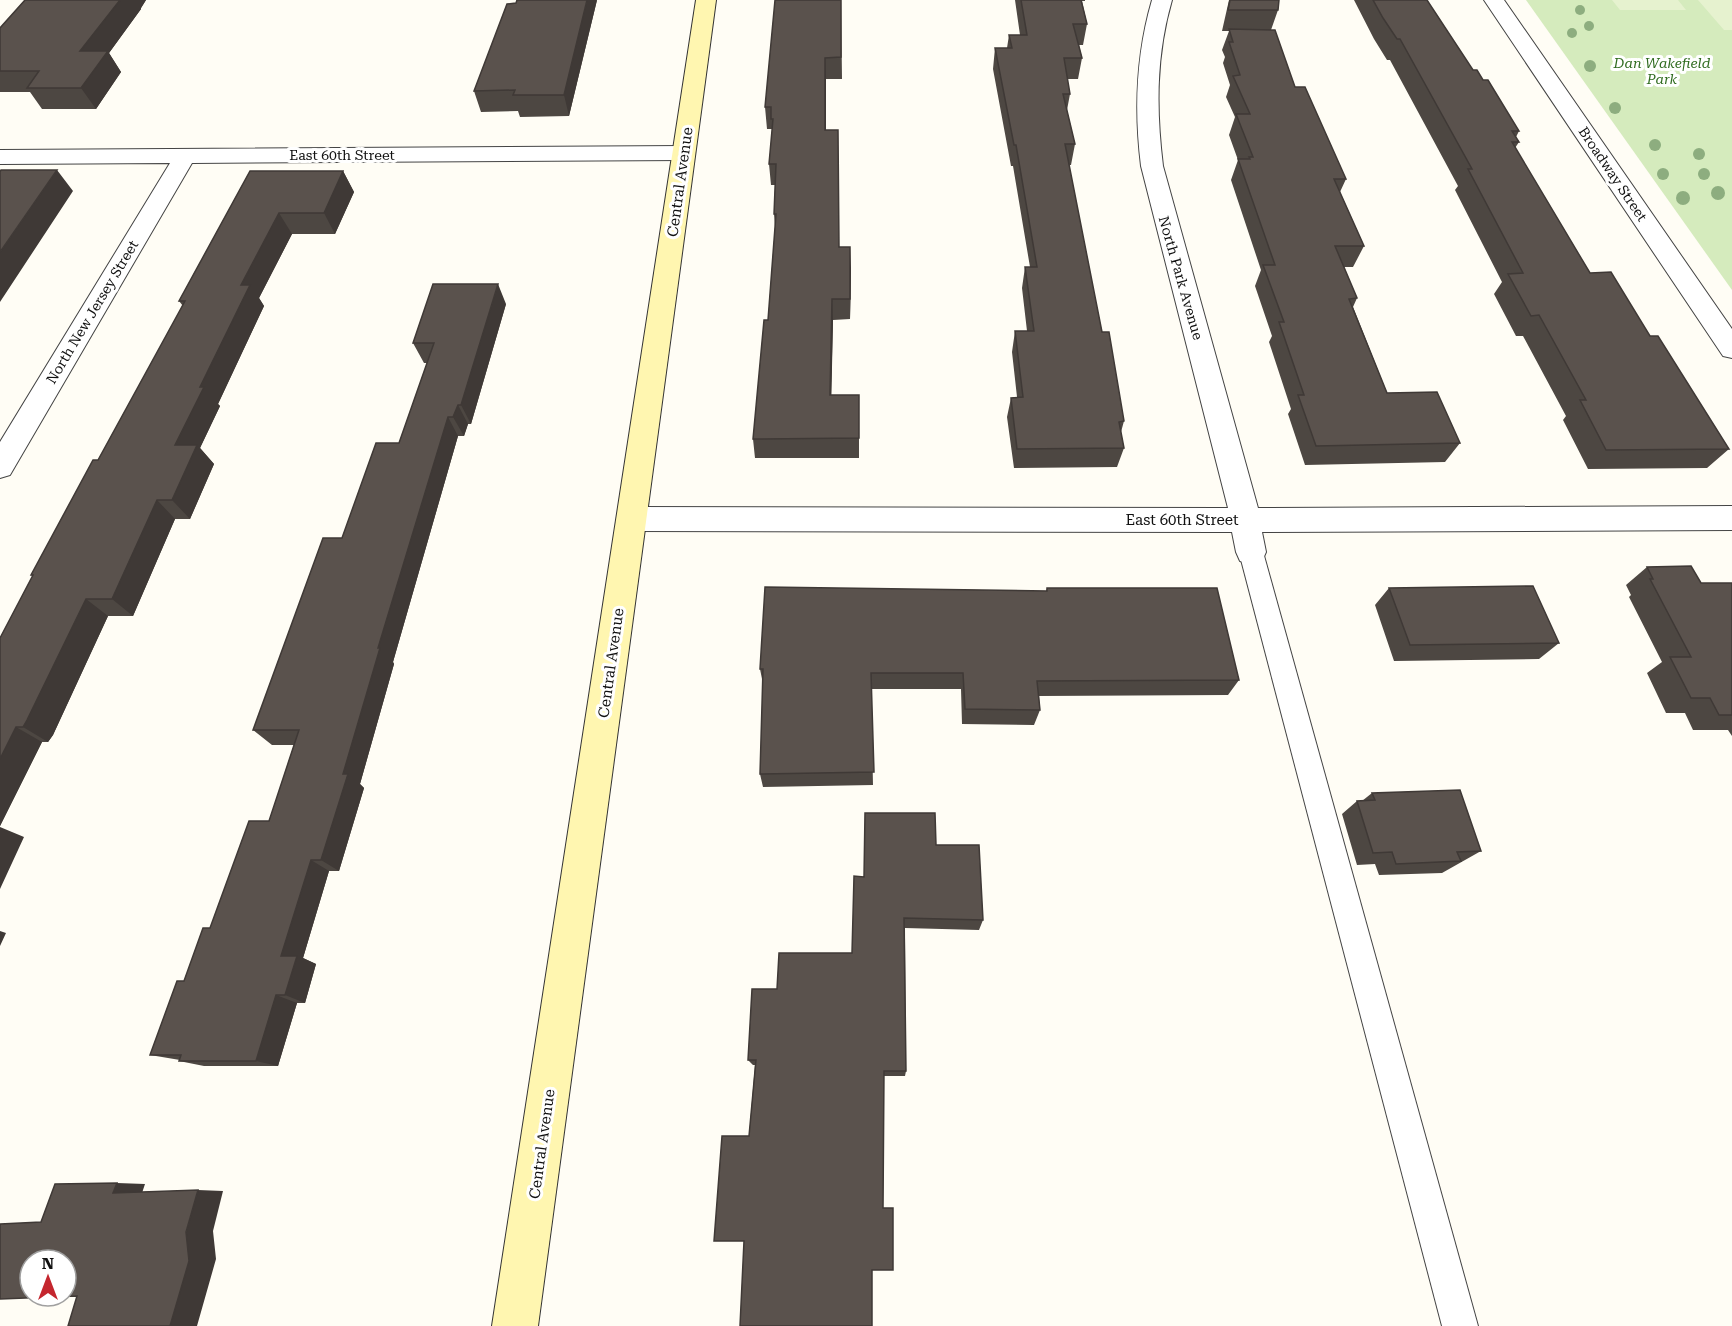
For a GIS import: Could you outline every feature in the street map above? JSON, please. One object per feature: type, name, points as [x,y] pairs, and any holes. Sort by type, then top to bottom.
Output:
[{"type":"main road","name":"Central Avenue","points":[[515,1326],[706,0]]},
{"type":"street","name":"North Park Avenue","points":[[1162,0],[1153,32],[1147,70],[1146,111],[1152,166],[1239,488],[1251,552]]},
{"type":"street","name":"Broadway Street","points":[[1494,0],[1732,349]]},
{"type":"street","name":"East 60th Street","points":[[0,158],[684,153]]},
{"type":"street","name":"North New Jersey Street","points":[[0,467],[185,156]]},
{"type":"street","name":"East 60th Street","points":[[632,519],[1732,518]]},
{"type":"lane","points":[[1251,552],[1460,1326]]},
{"type":"green space","name":"Dan Wakefield Park","points":[[1526,0],[1732,0],[1732,290]]},
{"type":"green space","points":[[1612,0],[1678,0],[1686,10],[1620,10]]},
{"type":"green space","points":[[1698,0],[1732,0],[1732,30],[1724,30]]},
{"type":"building","points":[[25,0],[120,0],[80,51],[108,51],[81,88],[27,88],[39,71],[0,71],[0,28]]},
{"type":"building","points":[[517,0],[587,0],[564,95],[513,95],[515,90],[474,91],[507,4],[516,3]]},
{"type":"building","points":[[775,0],[841,0],[841,57],[825,58],[825,130],[838,130],[839,247],[850,247],[850,299],[832,299],[830,395],[859,395],[859,438],[753,439],[764,320],[768,320],[776,214],[774,214],[776,164],[769,164],[773,119],[771,119],[771,107],[765,107]]},
{"type":"building","points":[[1021,0],[1081,0],[1087,24],[1073,24],[1082,58],[1064,58],[1070,94],[1063,94],[1075,144],[1065,144],[1102,332],[1109,332],[1124,421],[1119,422],[1124,448],[1017,449],[1011,398],[1023,397],[1015,331],[1034,331],[1025,267],[1037,267],[1016,145],[1014,145],[995,48],[1012,48],[1009,35],[1027,35]]},
{"type":"building","points":[[1230,0],[1279,0],[1278,10],[1228,10]]},
{"type":"building","points":[[1373,0],[1427,0],[1473,70],[1477,70],[1483,80],[1488,80],[1519,131],[1512,131],[1519,142],[1512,142],[1590,273],[1611,272],[1650,336],[1658,336],[1729,449],[1606,450],[1580,400],[1586,400],[1539,315],[1531,316],[1508,274],[1523,273],[1468,169],[1472,169],[1400,39],[1397,39]]},
{"type":"building","points":[[1229,29],[1275,30],[1295,87],[1305,87],[1346,179],[1334,179],[1364,246],[1335,246],[1357,298],[1349,299],[1387,393],[1437,392],[1460,443],[1316,446],[1298,395],[1304,395],[1279,322],[1284,322],[1263,265],[1275,265],[1238,159],[1253,157],[1236,114],[1250,114],[1233,76],[1240,75],[1229,42],[1233,42]]},
{"type":"building","points":[[1,170],[57,170],[0,252],[0,172]]},
{"type":"building","points":[[250,171],[343,171],[324,213],[279,213],[241,285],[250,285],[200,387],[204,387],[175,445],[197,445],[172,500],[157,500],[112,599],[86,599],[27,720],[23,727],[16,727],[0,759],[0,638],[93,460],[98,460],[185,301],[179,301]]},
{"type":"building","points":[[433,284],[498,284],[461,405],[458,405],[453,417],[448,417],[378,648],[380,648],[343,774],[348,774],[321,860],[311,860],[281,956],[297,956],[285,995],[276,995],[256,1061],[179,1061],[181,1055],[150,1055],[177,981],[184,981],[203,928],[210,928],[249,821],[269,821],[299,730],[253,730],[323,538],[342,538],[376,443],[399,443],[434,343],[413,343]]},
{"type":"building","points":[[1691,566],[1701,583],[1732,583],[1732,715],[1719,715],[1710,698],[1691,698],[1670,657],[1691,657],[1650,579],[1653,579],[1647,567]]},
{"type":"building","points":[[1533,586],[1559,643],[1410,645],[1389,588]]},
{"type":"building","points":[[765,587],[1047,591],[1047,588],[1217,588],[1239,680],[1037,681],[1040,710],[965,709],[963,673],[871,673],[874,772],[760,774],[763,669],[760,669]]},
{"type":"building","points":[[1460,790],[1481,851],[1457,852],[1461,861],[1396,864],[1392,852],[1373,853],[1357,801],[1375,800],[1372,793]]},
{"type":"building","points":[[865,813],[935,813],[936,845],[979,845],[983,920],[904,918],[906,1071],[884,1071],[883,1208],[893,1208],[893,1270],[872,1270],[872,1326],[740,1326],[744,1241],[714,1241],[722,1136],[749,1136],[756,1060],[748,1060],[752,989],[777,989],[779,953],[852,953],[854,876],[864,877]]},
{"type":"building","points":[[117,1183],[113,1193],[198,1190],[186,1232],[189,1261],[170,1326],[68,1326],[73,1308],[78,1308],[78,1248],[18,1248],[18,1298],[0,1299],[0,1224],[41,1222],[55,1184]]}]
